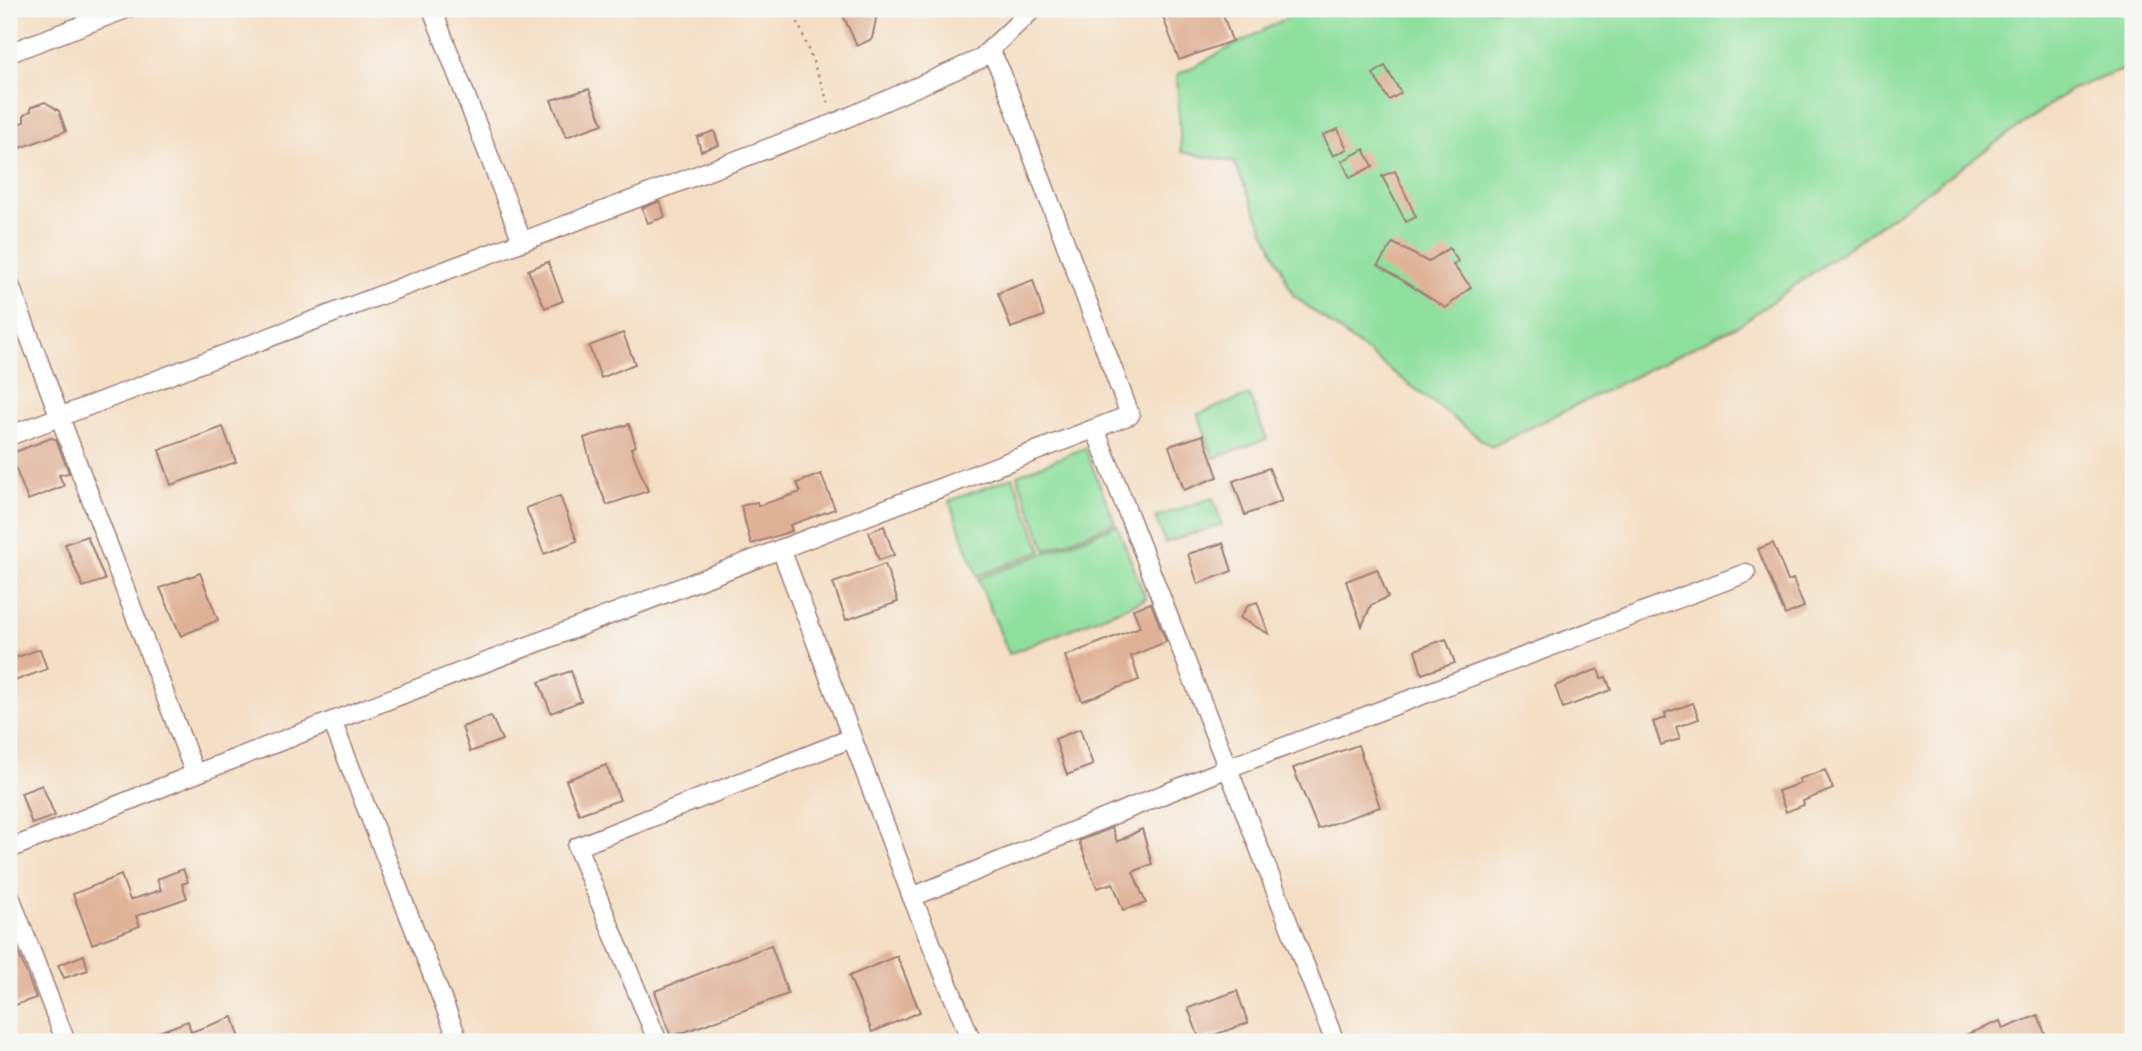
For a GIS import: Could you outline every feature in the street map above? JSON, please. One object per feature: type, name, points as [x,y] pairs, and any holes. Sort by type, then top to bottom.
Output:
[{"type":"street","points":[[9,53],[125,9]]},
{"type":"street","points":[[432,9],[522,241]]},
{"type":"street","points":[[9,436],[835,123],[981,60],[1033,9]]},
{"type":"street","points":[[9,849],[195,774],[1130,415],[1001,72],[990,50]]},
{"type":"street","points":[[9,283],[195,774]]},
{"type":"street","points":[[1095,429],[1335,1042]]},
{"type":"street","points":[[781,550],[912,897],[972,1042]]},
{"type":"street","points":[[912,897],[1228,768],[1746,573]]},
{"type":"street","points":[[332,721],[460,1042]]},
{"type":"street","points":[[657,1042],[577,847],[852,738]]},
{"type":"street","points":[[9,894],[66,1042]]},
{"type":"path","points":[[793,9],[835,123]]},
{"type":"green space","points":[[1304,9],[2133,9],[2133,66],[2072,89],[1739,325],[1491,447],[1293,295],[1234,162],[1181,152],[1177,75]]},
{"type":"green space","points":[[1249,395],[1267,439],[1214,458],[1198,414]]},
{"type":"green space","points":[[1085,448],[1115,523],[1046,550],[1017,475]]},
{"type":"green space","points":[[1013,477],[1042,551],[978,576],[949,501]]},
{"type":"green space","points":[[1213,498],[1222,524],[1165,543],[1156,517]]},
{"type":"green space","points":[[1117,525],[1146,599],[1009,654],[978,579]]},
{"type":"building","points":[[840,9],[878,9],[872,39],[857,46]]},
{"type":"building","points":[[1160,9],[1221,9],[1232,41],[1179,60]]},
{"type":"building","points":[[1385,66],[1401,93],[1389,100],[1373,74]]},
{"type":"building","points":[[589,89],[603,124],[566,137],[551,100]]},
{"type":"building","points":[[45,102],[59,111],[66,131],[15,150],[9,127],[24,122],[24,115],[31,111],[31,107]]},
{"type":"building","points":[[1338,129],[1347,149],[1333,156],[1323,135]]},
{"type":"building","points":[[714,131],[719,145],[701,151],[697,137]]},
{"type":"building","points":[[1364,149],[1373,166],[1350,178],[1342,161]]},
{"type":"building","points":[[1395,171],[1416,217],[1406,222],[1382,176]]},
{"type":"building","points":[[660,201],[665,217],[648,223],[642,208]]},
{"type":"building","points":[[1393,243],[1428,262],[1449,248],[1458,261],[1453,265],[1471,287],[1446,308],[1378,265]]},
{"type":"building","points":[[548,262],[563,301],[545,308],[528,270]]},
{"type":"building","points":[[1033,280],[1044,316],[1011,328],[998,293]]},
{"type":"building","points":[[623,333],[635,364],[601,378],[589,346]]},
{"type":"building","points":[[629,424],[636,446],[631,448],[648,491],[607,505],[594,474],[584,438]]},
{"type":"building","points":[[223,427],[236,462],[171,485],[159,450]]},
{"type":"building","points":[[1203,435],[1218,477],[1184,490],[1169,446]]},
{"type":"building","points":[[51,438],[56,439],[69,473],[59,475],[64,486],[28,500],[10,454]]},
{"type":"building","points":[[1269,468],[1282,501],[1245,515],[1233,481]]},
{"type":"building","points":[[821,474],[835,509],[790,525],[792,531],[751,544],[741,506],[757,502],[758,506],[801,492],[797,483]]},
{"type":"building","points":[[560,496],[577,541],[544,554],[526,508]]},
{"type":"building","points":[[884,526],[894,555],[879,560],[869,532]]},
{"type":"building","points":[[87,536],[105,580],[83,587],[65,544]]},
{"type":"building","points":[[1223,543],[1232,571],[1198,584],[1188,554]]},
{"type":"building","points":[[1773,543],[1788,581],[1793,579],[1804,607],[1785,615],[1758,549]]},
{"type":"building","points":[[885,564],[898,602],[846,620],[833,583]]},
{"type":"building","points":[[1377,569],[1388,597],[1371,605],[1362,626],[1346,581]]},
{"type":"building","points":[[200,573],[218,620],[181,636],[160,588]]},
{"type":"building","points":[[1257,602],[1269,634],[1240,618],[1248,605]]},
{"type":"building","points":[[1151,603],[1166,642],[1131,656],[1139,680],[1082,701],[1065,656],[1140,627],[1133,609]]},
{"type":"building","points":[[1446,639],[1455,663],[1422,674],[1415,650]]},
{"type":"building","points":[[40,649],[47,669],[9,683],[9,660]]},
{"type":"building","points":[[1598,669],[1601,678],[1606,677],[1611,690],[1563,708],[1555,686]]},
{"type":"building","points":[[571,671],[581,701],[551,713],[539,682]]},
{"type":"building","points":[[1693,703],[1699,719],[1676,727],[1680,739],[1661,745],[1653,722],[1666,718],[1665,713]]},
{"type":"building","points":[[491,716],[502,740],[470,752],[462,727]]},
{"type":"building","points":[[1080,729],[1093,765],[1067,775],[1055,739]]},
{"type":"building","points":[[1358,745],[1380,807],[1318,829],[1293,768]]},
{"type":"building","points":[[606,765],[620,800],[579,814],[566,780]]},
{"type":"building","points":[[1825,770],[1833,789],[1803,801],[1804,805],[1786,812],[1778,791],[1801,783],[1799,779]]},
{"type":"building","points":[[42,785],[55,816],[32,824],[21,793]]},
{"type":"building","points":[[1112,828],[1117,842],[1142,829],[1152,864],[1133,872],[1146,903],[1123,910],[1113,883],[1097,888],[1079,841]]},
{"type":"building","points":[[183,869],[188,882],[182,884],[187,898],[136,916],[140,926],[92,944],[73,894],[121,875],[130,900],[161,890],[157,879]]},
{"type":"building","points":[[9,928],[36,998],[9,1007]]},
{"type":"building","points":[[771,945],[788,994],[671,1037],[655,991]]},
{"type":"building","points":[[84,955],[88,970],[64,978],[58,965]]},
{"type":"building","points":[[897,956],[920,1012],[872,1032],[849,976]]},
{"type":"building","points":[[1237,991],[1248,1023],[1200,1040],[1188,1008]]},
{"type":"building","points":[[2038,1015],[2048,1042],[1948,1042],[2000,1021],[2003,1029]]},
{"type":"building","points":[[233,1017],[241,1042],[135,1042],[188,1021],[191,1032]]}]
